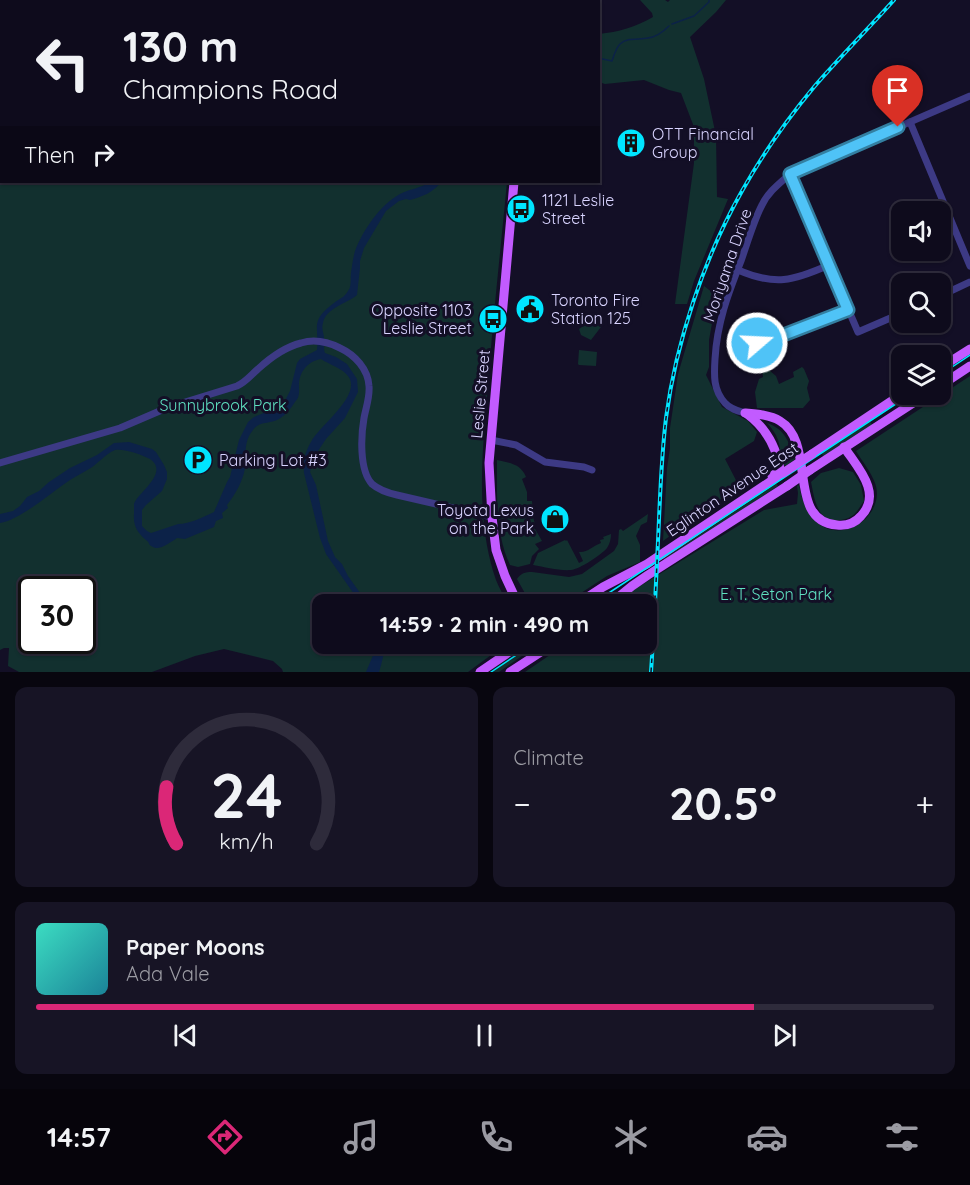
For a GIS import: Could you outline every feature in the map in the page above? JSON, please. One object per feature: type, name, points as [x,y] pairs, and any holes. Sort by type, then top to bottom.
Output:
[{"type":"main road","name":"Leslie Street","points":[[513,594],[496,550],[489,463],[514,183]]},
{"type":"main road","points":[[951,361],[970,349]]},
{"type":"main road","points":[[951,379],[970,366]]},
{"type":"main road","name":"Eglinton Avenue East","points":[[592,594],[647,564],[891,401]]},
{"type":"main road","name":"Eglinton Avenue East","points":[[622,594],[910,405]]},
{"type":"main road","points":[[745,413],[772,417],[789,427],[797,440],[806,498],[815,515],[825,523],[838,526],[849,524],[860,517],[865,511],[870,495],[867,483],[844,447]]},
{"type":"main road","points":[[729,509],[780,469],[773,444],[753,418],[745,413]]},
{"type":"main road","points":[[480,672],[506,654]]},
{"type":"main road","points":[[510,672],[534,654]]},
{"type":"street","name":"Moriyama Drive","points":[[745,413],[727,405],[719,394],[714,381],[716,344],[720,320],[762,204],[774,188],[790,174],[970,96]]},
{"type":"street","points":[[910,122],[970,266]]},
{"type":"street","points":[[790,174],[858,332],[891,318]]},
{"type":"street","points":[[738,270],[763,279],[780,280],[794,278],[828,264]]},
{"type":"street","points":[[951,291],[970,282]]},
{"type":"street","points":[[766,341],[848,310]]},
{"type":"street","points":[[0,463],[120,428],[169,407],[243,384],[270,360],[289,348],[302,342],[320,341],[333,344],[352,355],[363,367],[367,377],[369,390],[362,448],[365,472],[373,484],[397,495],[492,517]]},
{"type":"street","points":[[491,440],[516,445],[545,462],[592,470]]},
{"type":"green space","points":[[640,0],[668,2],[670,0],[726,0],[690,37],[704,79],[716,136],[717,197],[728,199],[694,281],[687,304],[675,304],[694,163],[694,127],[681,93],[644,80],[605,84],[600,82],[600,34],[640,24],[653,17]]},
{"type":"green space","name":"Sunnybrook Park","points":[[0,183],[507,183],[491,348],[482,477],[484,529],[496,580],[503,594],[312,594],[312,654],[492,654],[468,672],[283,672],[273,661],[224,649],[195,656],[152,672],[19,672],[8,666],[9,648],[0,650]]},
{"type":"green space","points":[[704,286],[717,296],[709,340],[709,367],[706,375],[722,407],[748,421],[757,432],[754,441],[725,459],[739,486],[663,541],[670,428],[678,374]]},
{"type":"green space","points":[[594,322],[604,323],[591,340],[581,335],[579,329]]},
{"type":"green space","points":[[579,350],[597,352],[596,366],[579,365]]},
{"type":"green space","points":[[802,367],[809,381],[807,388],[810,400],[803,408],[757,408],[755,392],[759,379],[763,377],[762,370],[769,370],[776,376],[779,384],[794,377],[793,372]]},
{"type":"green space","name":"E. T. Seton Park","points":[[970,376],[970,672],[525,672],[551,654],[657,654],[657,594],[630,594],[632,591],[764,510],[797,504],[797,486],[799,485],[807,510],[819,524],[833,530],[848,529],[861,522],[871,511],[877,498],[875,483],[856,451],[926,405],[951,405],[951,388]]},
{"type":"green space","points":[[869,420],[873,426],[824,457],[821,452]]},
{"type":"green space","points":[[767,423],[778,429],[788,442],[795,459],[787,465],[781,466],[777,438]]},
{"type":"green space","points":[[497,460],[518,467],[526,477],[522,479],[527,492],[527,501],[532,501],[536,526],[534,527],[542,541],[535,544],[539,549],[532,556],[530,564],[518,567],[510,565],[505,553],[499,527]]},
{"type":"green space","points":[[839,468],[853,472],[861,485],[864,501],[852,516],[843,520],[834,520],[825,517],[819,510],[811,482],[821,473]]},
{"type":"green space","points":[[776,483],[778,486],[665,561],[662,557]]},
{"type":"green space","points":[[648,514],[647,522],[641,525],[636,536],[640,545],[640,562],[607,576],[579,594],[525,594],[517,579],[523,573],[530,572],[569,577],[582,574],[614,551],[618,544],[619,530],[623,531]]},
{"type":"green space","points":[[611,534],[609,544],[604,551],[575,569],[562,570],[533,565],[538,553],[565,540],[579,563],[583,561],[579,552],[601,543],[600,540],[604,539],[603,537]]},
{"type":"green space","points":[[516,654],[525,654],[499,672],[490,672]]},
{"type":"water","points":[[428,183],[440,183],[427,194],[399,201],[386,211],[364,248],[360,261],[357,295],[332,310],[322,325],[325,353],[347,364],[357,379],[358,392],[345,418],[326,439],[314,457],[310,472],[316,485],[328,541],[335,557],[361,594],[354,594],[326,554],[304,473],[305,457],[309,446],[350,392],[351,384],[348,376],[321,359],[312,362],[303,372],[299,380],[298,398],[286,413],[274,421],[259,425],[249,436],[242,478],[227,505],[228,508],[222,513],[223,518],[216,521],[214,527],[185,539],[177,538],[162,547],[156,548],[150,545],[135,525],[134,504],[155,476],[155,465],[143,456],[119,450],[108,454],[17,517],[0,523],[0,514],[13,511],[27,497],[70,468],[97,455],[114,443],[129,442],[156,452],[167,472],[162,491],[142,510],[142,526],[147,531],[151,533],[192,522],[214,512],[230,477],[239,440],[248,422],[254,417],[281,408],[290,391],[297,363],[317,350],[319,319],[326,309],[344,296],[349,289],[355,251],[367,227],[379,211],[404,192]]},
{"type":"water","points":[[374,654],[384,654],[379,672],[366,672]]},
{"type":"waterway","points":[[672,24],[694,16],[709,0]]},
{"type":"waterway","points":[[600,58],[612,61],[617,48],[623,42],[654,37],[669,26]]},
{"type":"tram line","points":[[951,368],[970,355]]},
{"type":"tram line","points":[[607,594],[894,405]]},
{"type":"tram line","points":[[491,672],[518,654]]},
{"type":"railway","points":[[651,672],[666,418],[684,330],[704,272],[728,217],[776,138],[814,87],[894,0]]},
{"type":"place","name":"OTT Financial Group","points":[[631,143]]},
{"type":"place","name":"1121 Leslie Street","points":[[521,209]]},
{"type":"place","name":"Toronto Fire Station 125","points":[[530,309]]},
{"type":"place","name":"Opposite 1103 Leslie Street","points":[[493,319]]},
{"type":"place","name":"Parking Lot #3","points":[[198,460]]},
{"type":"place","name":"Toyota Lexus on the Park","points":[[555,519]]},
{"type":"route","points":[[757,343],[760,344],[848,310],[790,174],[898,127]]}]
